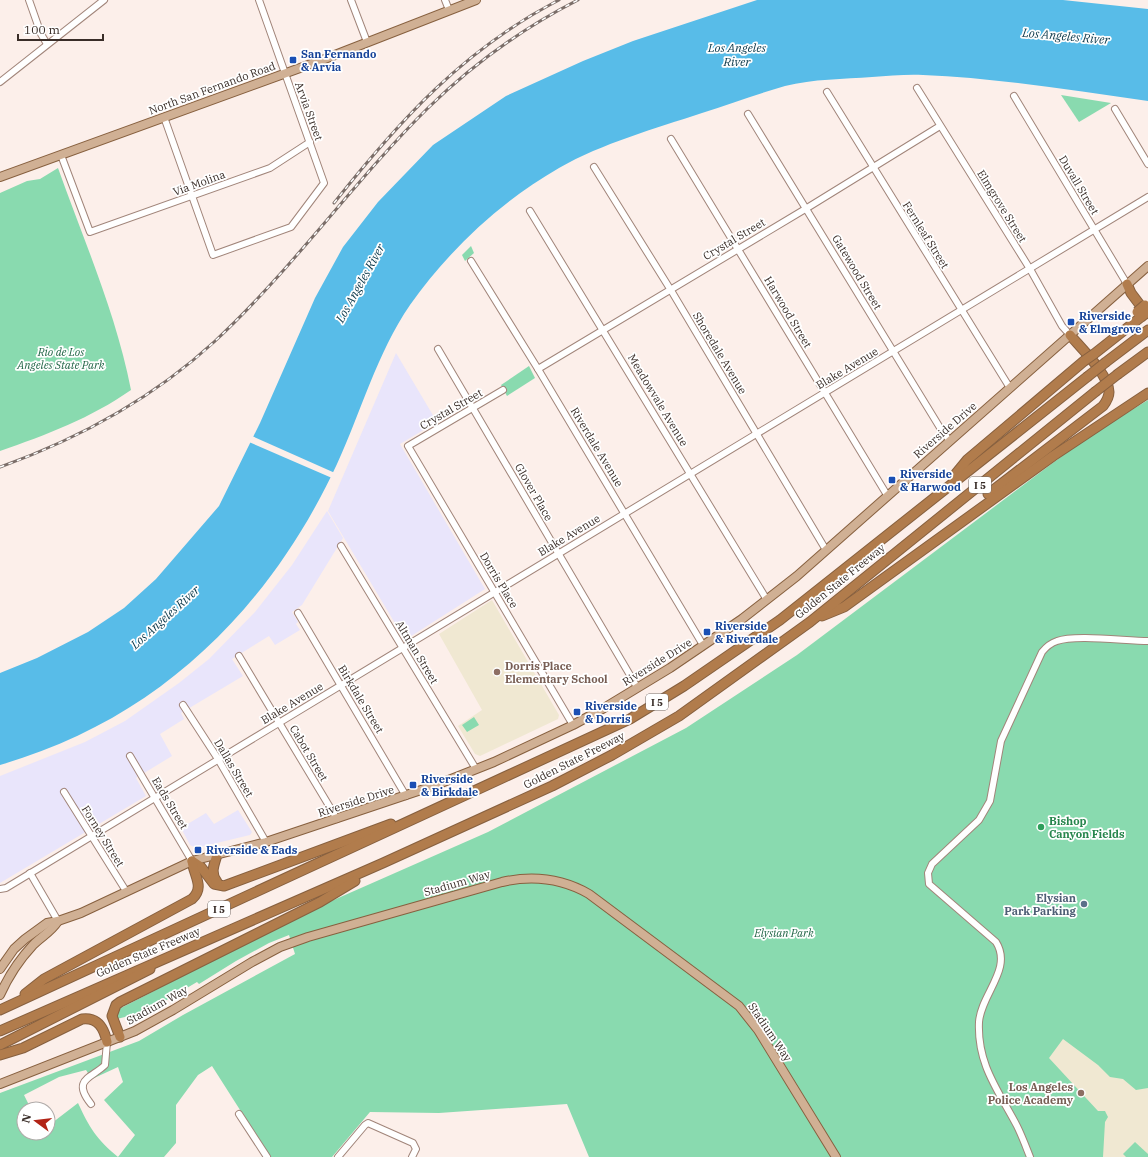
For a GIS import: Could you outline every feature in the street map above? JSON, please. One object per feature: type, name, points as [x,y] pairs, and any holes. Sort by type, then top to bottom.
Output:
[{"type":"highway","points":[[943,489],[966,460],[1145,311],[1131,293],[1128,284]]},
{"type":"highway","name":"Golden State Freeway","points":[[0,1010],[630,718],[684,686],[780,620],[943,489],[1147,331]]},
{"type":"highway","points":[[959,523],[979,502],[1103,406],[1107,401],[1109,393],[1102,374],[1070,335]]},
{"type":"highway","name":"Golden State Freeway","points":[[0,1031],[383,863],[552,786],[612,755],[679,716],[810,622],[1095,392],[1148,352]]},
{"type":"highway","points":[[810,622],[844,607],[1053,456],[1148,394]]},
{"type":"highway","points":[[192,861],[201,867],[210,880],[219,885],[230,884],[407,817],[437,808]]},
{"type":"highway","points":[[217,855],[213,874],[219,885]]},
{"type":"highway","points":[[16,1002],[44,979],[192,899],[196,895],[199,887],[199,881],[193,870],[192,861]]},
{"type":"highway","points":[[120,1037],[112,1016],[116,1006],[120,1002],[320,902],[383,863]]},
{"type":"highway","points":[[0,1045],[142,974],[177,953]]},
{"type":"highway","points":[[0,1056],[24,1048],[82,1019],[89,1018],[101,1025],[107,1042]]},
{"type":"main road","name":"North San Fernando Road","points":[[0,176],[285,73],[476,0]]},
{"type":"main road","name":"Riverside Drive","points":[[0,969],[14,949],[36,929],[47,923],[58,922],[81,913],[126,890],[192,861],[266,842],[337,819],[406,796],[476,769],[604,708],[704,645],[767,600],[826,550],[1148,266]]},
{"type":"main road","name":"Stadium Way","points":[[0,1084],[120,1037],[162,1017],[266,954],[294,942],[508,881],[528,878],[553,880],[578,888],[589,894],[739,1006],[758,1030],[836,1157]]},
{"type":"main road","name":"Riverside Drive","points":[[0,995],[24,956],[34,944],[51,931],[58,922]]},
{"type":"street","points":[[29,0],[41,34],[47,44]]},
{"type":"street","points":[[0,82],[104,0]]},
{"type":"street","name":"Arvia Street","points":[[192,196],[213,255],[290,227],[324,184],[259,0]]},
{"type":"street","points":[[352,0],[367,42]]},
{"type":"street","points":[[445,0],[449,10]]},
{"type":"street","name":"Elmgrove Street","points":[[917,88],[1030,268],[1062,326],[1070,335]]},
{"type":"street","name":"Fernleaf Street","points":[[827,92],[1010,388]]},
{"type":"street","name":"Duvall Street","points":[[1014,96],[1128,284]]},
{"type":"street","points":[[1115,109],[1148,164]]},
{"type":"street","name":"Gatewood Street","points":[[748,114],[807,208],[942,431],[950,441]]},
{"type":"street","points":[[164,117],[192,196]]},
{"type":"street","name":"Crystal Street","points":[[538,369],[807,208],[940,126]]},
{"type":"street","name":"Harwood Street","points":[[671,139],[887,495]]},
{"type":"street","name":"Via Molina","points":[[61,155],[90,232],[270,168],[310,142]]},
{"type":"street","name":"Shoredale Avenue","points":[[594,167],[670,289],[826,550]]},
{"type":"street","name":"Blake Avenue","points":[[0,889],[6,888],[154,797],[342,685],[1148,197]]},
{"type":"street","name":"Meadowvale Avenue","points":[[530,211],[604,329],[767,600]]},
{"type":"street","name":"Riverdale Avenue","points":[[471,261],[538,369],[704,645]]},
{"type":"street","name":"Glover Place","points":[[438,349],[637,687]]},
{"type":"street","name":"Crystal Street","points":[[408,446],[503,390]]},
{"type":"street","name":"Dorris Place","points":[[408,446],[573,724]]},
{"type":"street","name":"Altman Street","points":[[341,546],[476,769]]},
{"type":"street","name":"Birkdale Street","points":[[298,613],[342,685],[406,796]]},
{"type":"street","points":[[1030,1157],[1018,1127],[984,1063],[979,1041],[982,1007],[999,971],[1002,958],[1000,948],[996,942],[929,884],[928,873],[932,864],[978,820],[990,801],[1001,740],[1042,652],[1048,646],[1057,641],[1070,638],[1148,641]]},
{"type":"street","name":"Cabot Street","points":[[239,656],[337,819]]},
{"type":"street","name":"Dallas Street","points":[[183,704],[218,759],[266,842]]},
{"type":"street","name":"Eads Street","points":[[130,756],[192,861]]},
{"type":"street","name":"Forney Street","points":[[64,792],[126,890]]},
{"type":"street","points":[[30,873],[58,922]]},
{"type":"street","points":[[91,1104],[84,1092],[84,1082],[86,1078],[105,1065],[107,1042]]},
{"type":"street","points":[[239,1114],[267,1157]]},
{"type":"street","points":[[338,1157],[365,1124],[368,1123],[413,1143],[416,1149],[412,1157]]},
{"type":"shaded area","points":[[396,353],[437,422],[400,444],[485,589],[405,640],[328,511]]},
{"type":"shaded area","points":[[327,511],[343,538],[302,605],[292,612],[298,622],[296,624],[300,630],[275,645],[269,636],[232,659],[243,676],[181,713],[184,719],[160,734],[172,756],[136,778],[146,796],[0,883],[0,776],[85,742],[125,721],[179,683],[209,659],[255,612],[292,565]]},
{"type":"shaded area","name":"Dorris Place Elementary School","points":[[492,600],[559,715],[558,719],[480,756],[475,754],[458,726],[482,710],[439,634]]},
{"type":"shaded area","points":[[238,810],[252,832],[250,835],[196,848],[190,845],[181,828],[206,813],[214,824]]},
{"type":"shaded area","name":"Los Angeles Police Academy","points":[[1035,981],[1148,1004],[1148,1157],[1043,1157]]},
{"type":"green space","points":[[1061,95],[1111,103],[1079,122]]},
{"type":"green space","name":"Rio de Los Angeles State Park","points":[[58,168],[108,305],[125,361],[131,390],[100,409],[68,425],[0,451],[0,193],[27,181],[40,179]]},
{"type":"green space","points":[[471,246],[474,253],[465,261],[462,255]]},
{"type":"green space","points":[[529,366],[535,378],[507,396],[501,385]]},
{"type":"green space","name":"Elysian Park","points":[[1148,400],[1148,1088],[1136,1090],[1123,1079],[1110,1077],[1098,1065],[1063,1039],[1049,1058],[1098,1111],[1105,1111],[1108,1117],[1105,1122],[1103,1157],[589,1157],[567,1104],[439,1113],[370,1112],[332,1157],[270,1157],[212,1066],[198,1075],[176,1105],[176,1143],[164,1157],[118,1157],[0,1157],[0,1093],[139,1041],[183,1015],[295,954],[289,935],[269,943],[199,984],[197,982],[148,1011],[117,1019],[116,1015],[119,1009],[311,910],[488,832],[686,728],[797,655],[1086,438]]},
{"type":"green space","points":[[474,717],[479,725],[467,732],[462,725]]},
{"type":"green space","points":[[1135,1142],[1148,1154],[1148,1157],[1126,1157],[1123,1154]]},
{"type":"water","name":"Los Angeles River","points":[[757,0],[1063,0],[1148,9],[1148,101],[1036,85],[951,77],[904,75],[817,81],[785,86],[647,131],[593,151],[559,168],[516,196],[477,229],[441,265],[410,305],[398,323],[388,343],[337,464],[309,517],[278,566],[242,612],[202,652],[158,688],[109,720],[57,745],[0,765],[0,673],[37,658],[88,632],[124,608],[156,579],[219,506],[260,423],[315,298],[343,247],[378,202],[433,145],[506,96],[583,61],[633,41]]},
{"type":"pier","points":[[252,436],[335,473],[332,478],[249,442]]},
{"type":"railway","points":[[334,203],[383,144],[435,89],[463,64],[493,41],[525,19],[559,0]]},
{"type":"railway","points":[[0,467],[58,444],[86,430],[140,399],[190,363],[243,314],[296,256],[400,136],[445,92],[499,48],[538,22],[578,0]]},
{"type":"place","name":"San Fernando & Arvia","points":[[293,60]]},
{"type":"place","name":"Riverside & Elmgrove","points":[[1071,322]]},
{"type":"place","name":"Riverside & Harwood","points":[[892,480]]},
{"type":"place","name":"Riverside & Riverdale","points":[[707,632]]},
{"type":"place","name":"Dorris Place Elementary School","points":[[497,672]]},
{"type":"place","name":"Riverside & Dorris","points":[[577,712]]},
{"type":"place","name":"Riverside & Birkdale","points":[[413,785]]},
{"type":"place","name":"Bishop Canyon Fields","points":[[1041,827]]},
{"type":"place","name":"Riverside & Eads","points":[[198,850]]},
{"type":"place","name":"Elysian Park Parking","points":[[1084,904]]},
{"type":"place","name":"Los Angeles Police Academy","points":[[1081,1093]]}]
